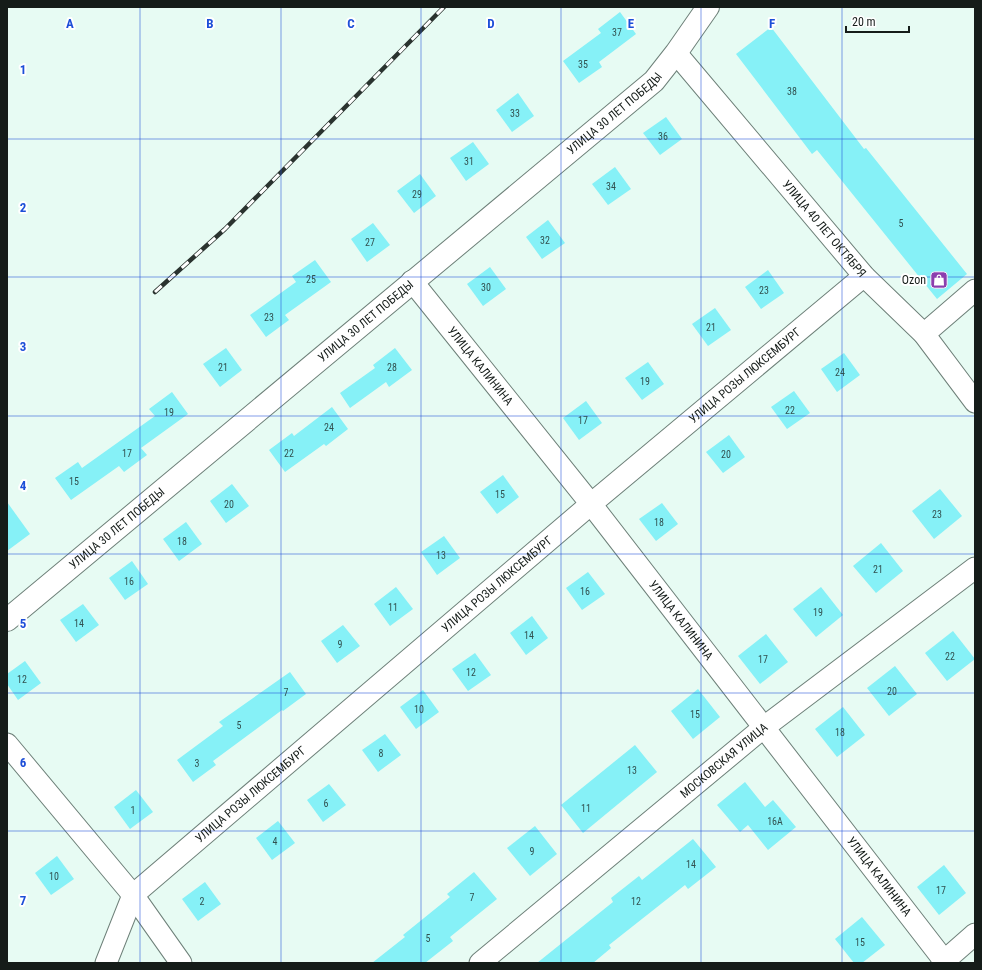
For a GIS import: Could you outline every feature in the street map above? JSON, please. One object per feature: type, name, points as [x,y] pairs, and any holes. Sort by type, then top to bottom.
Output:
[{"type":"main road","name":"УЛИЦА 30 ЛЕТ ПОБЕДЫ","points":[[7,620],[412,281],[654,81],[676,53],[708,7]]},
{"type":"street","name":"УЛИЦА 40 ЛЕТ ОКТЯБРЯ","points":[[676,53],[864,276],[924,334],[975,402]]},
{"type":"street","name":"УЛИЦА РОЗЫ ЛЮКСЕМБУРГ","points":[[133,895],[590,504],[864,276]]},
{"type":"street","name":"УЛИЦА КАЛИНИНА","points":[[412,281],[590,504],[944,962]]},
{"type":"street","points":[[924,334],[975,290]]},
{"type":"street","name":"МОСКОВСКАЯ УЛИЦА","points":[[480,963],[763,728],[975,568]]},
{"type":"street","points":[[7,744],[133,895],[181,963]]},
{"type":"street","points":[[106,963],[133,895]]},
{"type":"street","points":[[944,962],[975,934]]},
{"type":"building","points":[[620,12],[636,34],[599,62],[602,67],[579,83],[563,61],[601,33],[598,29]]},
{"type":"building","points":[[771,27],[864,149],[866,148],[967,274],[937,299],[817,150],[812,154],[736,54]]},
{"type":"building","points":[[518,93],[534,116],[512,132],[496,110]]},
{"type":"building","points":[[666,117],[682,139],[660,155],[643,133]]},
{"type":"building","points":[[473,142],[489,164],[466,181],[450,158]]},
{"type":"building","points":[[615,167],[631,189],[608,205],[592,184]]},
{"type":"building","points":[[420,174],[436,196],[414,213],[397,191]]},
{"type":"building","points":[[548,220],[565,243],[542,259],[526,237]]},
{"type":"building","points":[[373,223],[390,245],[367,262],[351,239]]},
{"type":"building","points":[[315,260],[331,282],[285,315],[289,320],[266,337],[250,315],[296,282],[292,276]]},
{"type":"building","points":[[490,267],[506,289],[483,306],[467,284]]},
{"type":"building","points":[[768,270],[784,293],[761,309],[745,287]]},
{"type":"building","points":[[715,308],[731,330],[708,346],[692,324]]},
{"type":"building","points":[[226,348],[242,370],[220,387],[203,364]]},
{"type":"building","points":[[395,348],[412,370],[389,387],[386,382],[350,408],[340,393],[375,368],[373,365]]},
{"type":"building","points":[[844,353],[860,375],[837,392],[821,369]]},
{"type":"building","points":[[648,362],[664,384],[642,400],[625,378]]},
{"type":"building","points":[[794,391],[810,413],[787,429],[771,407]]},
{"type":"building","points":[[172,392],[188,414],[141,448],[147,455],[124,472],[119,466],[71,500],[55,478],[78,462],[82,468],[155,416],[149,409]]},
{"type":"building","points":[[586,401],[602,423],[579,440],[563,418]]},
{"type":"building","points":[[332,407],[348,429],[326,446],[324,444],[285,472],[269,450],[292,433],[294,436]]},
{"type":"building","points":[[729,435],[745,457],[723,473],[706,452]]},
{"type":"building","points":[[503,475],[519,497],[497,514],[480,492]]},
{"type":"building","points":[[232,484],[249,506],[226,523],[210,501]]},
{"type":"building","points":[[940,489],[962,516],[934,539],[912,511]]},
{"type":"building","points":[[7,502],[30,534],[7,551]]},
{"type":"building","points":[[662,503],[678,524],[656,541],[639,519]]},
{"type":"building","points":[[186,522],[202,544],[179,561],[163,539]]},
{"type":"building","points":[[444,536],[460,558],[437,575],[421,552]]},
{"type":"building","points":[[881,543],[903,571],[876,593],[853,566]]},
{"type":"building","points":[[132,561],[148,584],[125,600],[109,578]]},
{"type":"building","points":[[588,572],[605,594],[582,610],[566,588]]},
{"type":"building","points":[[396,587],[413,609],[390,626],[374,604]]},
{"type":"building","points":[[821,587],[843,615],[816,637],[793,609]]},
{"type":"building","points":[[83,604],[99,625],[76,642],[60,620]]},
{"type":"building","points":[[532,616],[548,638],[526,655],[510,633]]},
{"type":"building","points":[[343,625],[360,646],[337,663],[321,641]]},
{"type":"building","points":[[953,631],[975,659],[947,681],[925,653]]},
{"type":"building","points":[[766,634],[788,662],[760,684],[738,656]]},
{"type":"building","points":[[475,653],[491,675],[468,691],[452,669]]},
{"type":"building","points":[[25,661],[41,683],[18,700],[7,684],[7,674]]},
{"type":"building","points":[[895,666],[917,694],[889,716],[867,688]]},
{"type":"building","points":[[290,672],[306,694],[213,761],[216,765],[193,782],[177,760],[223,726],[219,722]]},
{"type":"building","points":[[698,689],[720,717],[693,739],[671,711]]},
{"type":"building","points":[[423,690],[439,712],[416,729],[400,707]]},
{"type":"building","points":[[843,707],[865,735],[837,757],[815,729]]},
{"type":"building","points":[[385,734],[401,755],[378,772],[362,750]]},
{"type":"building","points":[[635,745],[657,772],[583,833],[561,805]]},
{"type":"building","points":[[745,782],[765,807],[773,800],[796,827],[768,850],[748,825],[740,832],[717,805]]},
{"type":"building","points":[[329,784],[346,805],[323,822],[307,800]]},
{"type":"building","points":[[136,790],[153,812],[130,829],[114,807]]},
{"type":"building","points":[[278,821],[295,843],[272,860],[256,838]]},
{"type":"building","points":[[535,826],[557,854],[530,876],[507,848]]},
{"type":"building","points":[[693,839],[716,867],[688,889],[685,885],[609,945],[611,948],[593,963],[537,963],[613,902],[611,898],[639,876],[642,880]]},
{"type":"building","points":[[57,856],[74,879],[51,895],[35,873]]},
{"type":"building","points":[[944,865],[966,893],[939,915],[917,887]]},
{"type":"building","points":[[474,872],[497,899],[450,937],[453,941],[425,963],[372,963],[405,937],[403,935],[450,897],[447,894]]},
{"type":"building","points":[[205,882],[221,904],[198,921],[182,899]]},
{"type":"building","points":[[862,917],[885,945],[862,963],[854,963],[835,939]]},
{"type":"railway","points":[[155,292],[225,229],[444,7]]},
{"type":"place","name":"Ozon","points":[[939,280]]}]
